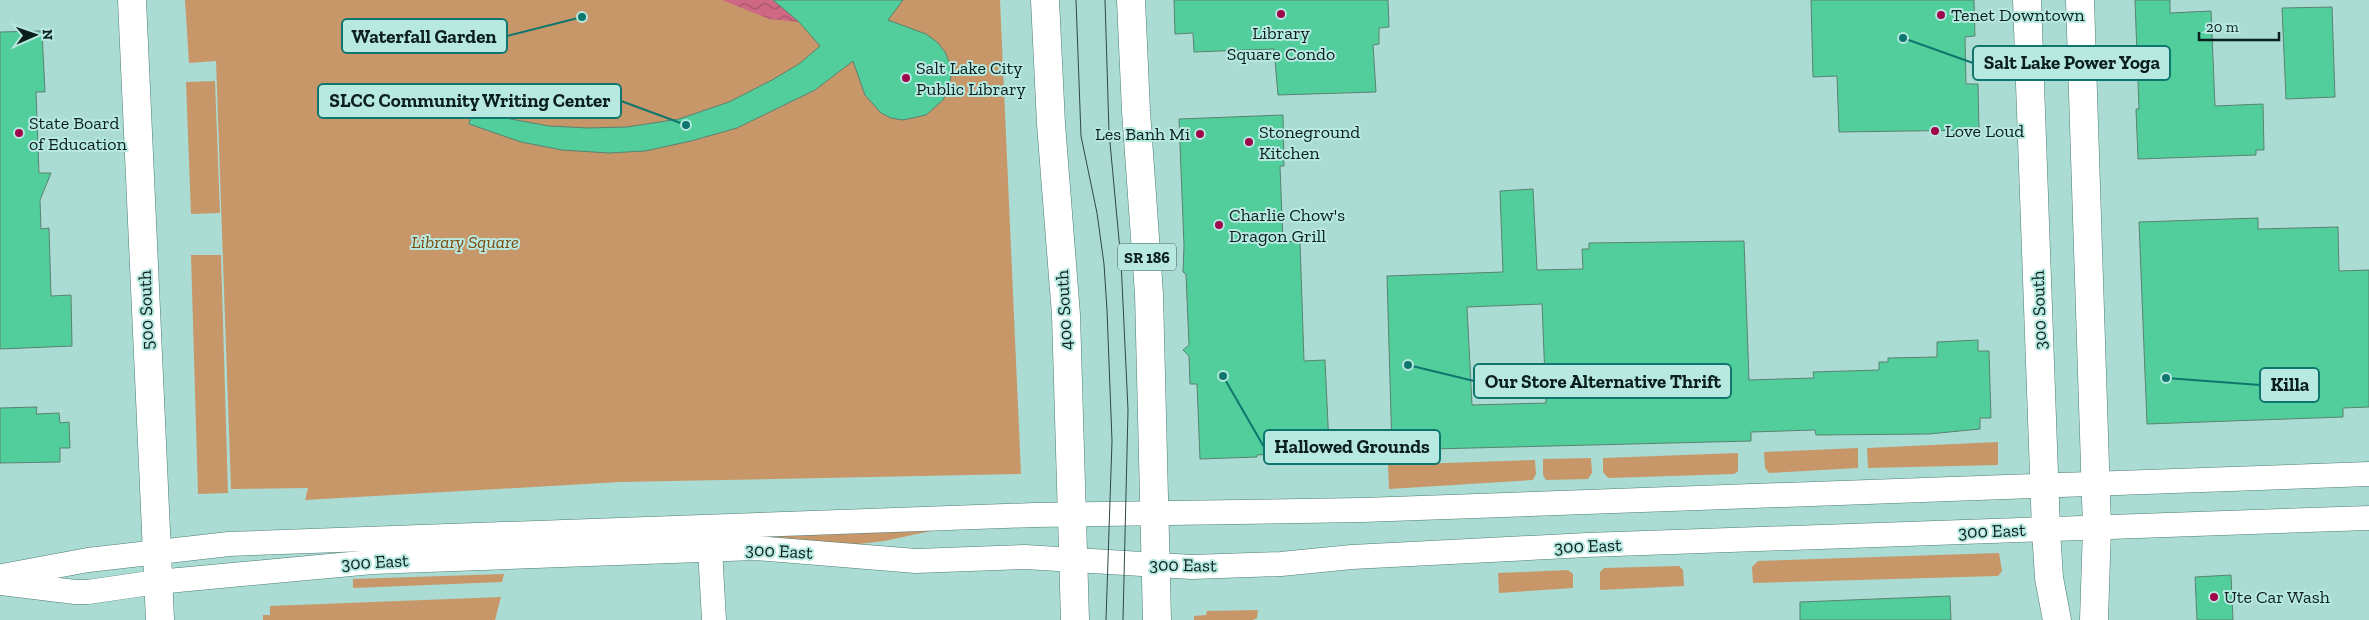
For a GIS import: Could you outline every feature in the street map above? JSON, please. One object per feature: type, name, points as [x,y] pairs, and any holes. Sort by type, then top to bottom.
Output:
[{"type":"main road","name":"500 South","points":[[132,0],[160,620]]},
{"type":"main road","name":"400 South","points":[[1045,0],[1051,124],[1066,315],[1070,515],[1075,620]]},
{"type":"main road","name":"SR 186","points":[[1131,0],[1136,111],[1150,294],[1157,620]]},
{"type":"main road","name":"300 South","points":[[2027,0],[2046,530],[2050,578],[2057,620]]},
{"type":"main road","points":[[2080,0],[2097,528],[2094,620]]},
{"type":"street","name":"300 East","points":[[0,576],[88,560],[229,544],[1070,515],[1363,510],[2369,474]]},
{"type":"street","name":"300 East","points":[[0,583],[75,592],[157,582],[372,562],[783,549],[916,561],[1025,557],[1192,567],[1281,564],[1352,557],[1586,545],[2369,518]]},
{"type":"street","points":[[710,550],[714,620]]},
{"type":"green space","name":"Library Square","points":[[185,0],[1000,0],[1021,474],[620,482],[305,500],[308,488],[231,489],[216,61],[189,63]]},
{"type":"green space","points":[[215,81],[220,213],[191,214],[186,82]]},
{"type":"green space","points":[[191,255],[221,255],[228,493],[198,494]]},
{"type":"green space","points":[[1998,442],[1998,465],[1868,468],[1867,448]]},
{"type":"green space","points":[[1858,448],[1858,468],[1769,473],[1765,468],[1764,452]]},
{"type":"green space","points":[[1738,453],[1738,471],[1734,474],[1608,478],[1603,472],[1603,458]]},
{"type":"green space","points":[[1591,458],[1592,473],[1588,479],[1546,480],[1543,475],[1543,459]]},
{"type":"green space","points":[[1535,460],[1536,474],[1533,480],[1389,489],[1388,465]]},
{"type":"green space","points":[[932,528],[931,531],[884,541],[850,545],[681,536]]},
{"type":"green space","points":[[1999,553],[2002,571],[1998,576],[1753,583],[1752,567],[1758,561]]},
{"type":"green space","points":[[1679,566],[1683,570],[1684,586],[1600,590],[1600,572],[1604,568]]},
{"type":"green space","points":[[1568,570],[1573,574],[1573,588],[1499,593],[1498,573]]},
{"type":"green space","points":[[504,574],[502,582],[353,588],[353,579]]},
{"type":"green space","points":[[501,597],[495,620],[263,620],[263,615],[270,615],[270,606]]},
{"type":"green space","points":[[1258,610],[1257,618],[1253,620],[1194,620],[1194,616],[1206,615],[1207,611]]},
{"type":"water","points":[[722,0],[774,0],[799,22],[769,19]]},
{"type":"building","name":"Salt Lake City Public Library","points":[[773,0],[903,0],[888,20],[926,34],[937,42],[945,52],[950,64],[951,76],[949,88],[943,100],[926,115],[903,120],[891,118],[881,113],[865,95],[853,61],[815,90],[737,128],[645,151],[609,153],[562,150],[521,142],[469,124],[472,112],[549,126],[627,127],[679,119],[729,102],[799,64],[820,46],[799,22]]},
{"type":"building","name":"Library Square Condo","points":[[1174,0],[1388,0],[1389,27],[1379,28],[1379,44],[1373,45],[1376,92],[1278,95],[1274,49],[1194,52],[1193,33],[1175,34]]},
{"type":"building","points":[[1811,0],[1974,0],[1975,36],[1965,37],[1966,84],[1978,84],[1979,130],[1839,132],[1837,76],[1813,77]]},
{"type":"building","points":[[2135,0],[2170,0],[2170,13],[2211,11],[2215,106],[2263,104],[2264,150],[2256,150],[2256,155],[2138,159],[2136,109],[2139,109]]},
{"type":"building","points":[[2332,7],[2335,97],[2286,99],[2282,8]]},
{"type":"building","name":"State Board of Education","points":[[42,31],[45,92],[36,92],[39,173],[51,173],[40,200],[41,229],[49,228],[51,296],[71,295],[72,346],[0,349],[0,32]]},
{"type":"building","points":[[1283,115],[1284,166],[1280,166],[1283,242],[1300,241],[1304,361],[1325,360],[1329,446],[1275,448],[1275,454],[1257,455],[1257,457],[1200,459],[1197,384],[1190,384],[1189,356],[1183,350],[1189,345],[1186,274],[1183,272],[1184,246],[1179,119]]},
{"type":"building","points":[[1533,189],[1537,270],[1583,269],[1582,249],[1589,249],[1589,243],[1744,241],[1749,380],[1814,378],[1813,372],[1879,370],[1879,362],[1888,362],[1888,358],[1937,357],[1937,342],[1978,340],[1978,351],[1989,351],[1991,418],[1980,418],[1980,429],[1929,434],[1816,435],[1815,430],[1751,432],[1751,441],[1392,450],[1387,276],[1503,272],[1500,191]],"holes":[[[1542,304],[1546,403],[1472,405],[1467,307]]]},
{"type":"building","points":[[2258,218],[2258,229],[2338,227],[2339,271],[2369,270],[2369,407],[2343,408],[2343,417],[2147,424],[2139,222]]},
{"type":"building","points":[[37,407],[36,414],[59,413],[60,423],[69,422],[70,448],[60,448],[60,462],[0,463],[0,408]]},
{"type":"building","name":"Ute Car Wash","points":[[2231,575],[2233,620],[2197,620],[2195,577]]},
{"type":"building","points":[[1950,596],[1951,620],[1800,620],[1800,602]]},
{"type":"tram line","points":[[1076,0],[1081,136],[1097,213],[1104,264],[1107,310],[1112,441],[1106,620]]},
{"type":"tram line","points":[[1105,0],[1109,132],[1121,261],[1128,410],[1123,620]]},
{"type":"place","name":"Library Square Condo","points":[[1281,14]]},
{"type":"place","name":"Tenet Downtown","points":[[1941,15]]},
{"type":"place","name":"Waterfall Garden","points":[[582,17]]},
{"type":"place","name":"Salt Lake Power Yoga","points":[[1903,38]]},
{"type":"place","name":"Salt Lake City Public Library","points":[[906,78]]},
{"type":"place","name":"SLCC Community Writing Center","points":[[686,125]]},
{"type":"place","name":"Love Loud","points":[[1935,131]]},
{"type":"place","name":"State Board of Education","points":[[19,133]]},
{"type":"place","name":"Les Banh Mi","points":[[1200,134]]},
{"type":"place","name":"Stoneground Kitchen","points":[[1249,142]]},
{"type":"place","name":"Charlie Chow's Dragon Grill","points":[[1219,225]]},
{"type":"place","name":"Our Store Alternative Thrift","points":[[1408,365]]},
{"type":"place","name":"Hallowed Grounds","points":[[1223,376]]},
{"type":"place","name":"Killa","points":[[2166,378]]},
{"type":"place","name":"Ute Car Wash","points":[[2214,597]]}]
